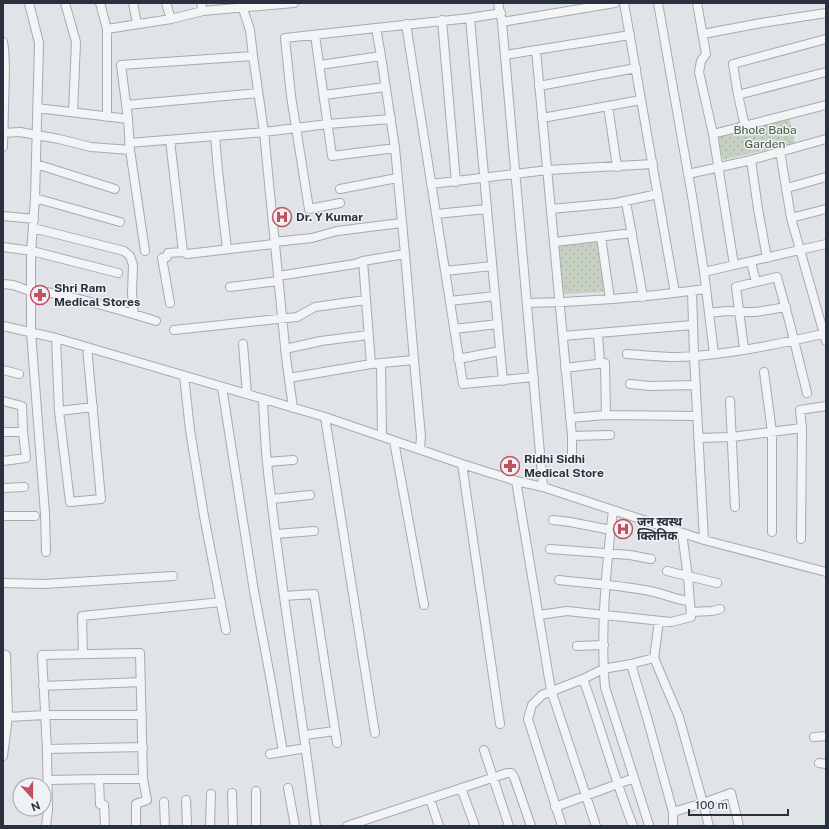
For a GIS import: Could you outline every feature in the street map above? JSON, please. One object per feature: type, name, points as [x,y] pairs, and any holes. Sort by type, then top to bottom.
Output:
[{"type":"street","points":[[29,3],[39,43],[36,198],[30,290],[31,332],[45,514],[46,552]]},
{"type":"street","points":[[65,3],[76,42],[73,112]]},
{"type":"street","points":[[100,3],[107,29],[107,117]]},
{"type":"street","points":[[133,3],[137,24]]},
{"type":"street","points":[[166,3],[171,18]]},
{"type":"street","points":[[107,29],[171,18],[202,7],[294,3]]},
{"type":"street","points":[[498,3],[505,55],[543,487]]},
{"type":"street","points":[[340,203],[310,209],[291,96],[285,38],[442,20],[501,17],[615,3]]},
{"type":"street","points":[[624,3],[675,293]]},
{"type":"street","points":[[658,3],[704,272],[714,354]]},
{"type":"street","points":[[697,3],[706,54],[701,61],[699,72],[713,134],[734,265]]},
{"type":"street","points":[[242,6],[250,30],[252,56],[264,132],[274,243],[292,408]]},
{"type":"street","points":[[703,34],[826,13]]},
{"type":"street","points":[[470,18],[503,381]]},
{"type":"street","points":[[442,20],[456,182]]},
{"type":"street","points":[[406,24],[463,384],[534,377]]},
{"type":"street","points":[[376,28],[395,148],[421,437],[420,449]]},
{"type":"street","points":[[315,35],[332,156],[395,148]]},
{"type":"street","points":[[505,55],[630,35]]},
{"type":"street","points":[[745,126],[733,64],[826,39]]},
{"type":"street","points":[[3,42],[5,68],[3,147]]},
{"type":"street","points":[[536,50],[555,242],[572,436],[572,457]]},
{"type":"street","points":[[145,251],[130,146],[121,65],[252,56]]},
{"type":"street","points":[[320,65],[381,56]]},
{"type":"street","points":[[540,86],[636,68]]},
{"type":"street","points":[[738,95],[826,72]]},
{"type":"street","points":[[324,95],[385,87]]},
{"type":"street","points":[[126,105],[258,93]]},
{"type":"street","points":[[542,118],[641,100]]},
{"type":"street","points":[[713,134],[826,105]]},
{"type":"street","points":[[608,106],[617,167]]},
{"type":"street","points":[[37,108],[128,119]]},
{"type":"street","points":[[3,133],[20,132],[59,139],[91,147],[130,146],[170,140],[391,119]]},
{"type":"street","points":[[215,136],[227,249]]},
{"type":"street","points":[[688,174],[751,160],[826,139]]},
{"type":"street","points":[[170,140],[183,252]]},
{"type":"street","points":[[627,354],[675,357],[694,356],[744,349],[794,339],[825,336],[792,218],[780,152]]},
{"type":"street","points":[[751,160],[766,258]]},
{"type":"street","points":[[36,164],[115,190]]},
{"type":"street","points":[[431,184],[548,170],[653,164]]},
{"type":"street","points":[[787,188],[826,177]]},
{"type":"street","points":[[340,189],[397,178]]},
{"type":"street","points":[[551,209],[626,202],[658,194]]},
{"type":"street","points":[[36,198],[120,222]]},
{"type":"street","points":[[626,202],[643,296]]},
{"type":"street","points":[[436,214],[487,209]]},
{"type":"street","points":[[792,218],[826,209]]},
{"type":"street","points":[[3,216],[124,251],[130,256],[133,265],[132,293],[134,314]]},
{"type":"street","points":[[170,303],[162,258],[167,256],[168,253],[183,252],[188,254],[274,243],[312,238],[337,231],[401,223]]},
{"type":"street","points":[[555,242],[632,233]]},
{"type":"street","points":[[601,237],[610,299]]},
{"type":"street","points":[[704,272],[826,244]]},
{"type":"street","points":[[3,247],[32,251],[118,273]]},
{"type":"street","points":[[230,287],[405,254]]},
{"type":"street","points":[[363,261],[371,364]]},
{"type":"street","points":[[751,262],[756,282]]},
{"type":"street","points":[[445,271],[492,266]]},
{"type":"street","points":[[744,349],[736,287],[777,277],[786,307],[807,393]]},
{"type":"street","points":[[3,284],[30,290],[50,292],[156,321]]},
{"type":"street","points":[[527,302],[610,299],[706,289]]},
{"type":"street","points":[[692,291],[692,325],[704,540]]},
{"type":"street","points":[[450,301],[495,296]]},
{"type":"street","points":[[174,330],[282,319],[300,316],[307,310],[315,307],[365,300]]},
{"type":"street","points":[[709,313],[756,312],[786,307]]},
{"type":"street","points":[[454,329],[498,324]]},
{"type":"street","points":[[563,336],[692,325]]},
{"type":"street","points":[[3,326],[56,338],[325,417],[462,464],[516,481],[543,487],[704,540],[826,572]]},
{"type":"street","points":[[598,334],[600,363]]},
{"type":"street","points":[[285,349],[321,341],[368,335]]},
{"type":"street","points":[[56,338],[59,411],[70,502],[101,499],[87,347]]},
{"type":"street","points":[[243,344],[247,394]]},
{"type":"street","points":[[458,359],[500,351]]},
{"type":"street","points":[[289,378],[371,364],[414,360]]},
{"type":"street","points":[[381,363],[382,436]]},
{"type":"street","points":[[565,368],[605,363],[606,415]]},
{"type":"street","points":[[3,370],[19,374]]},
{"type":"street","points":[[764,372],[772,432],[772,532]]},
{"type":"street","points":[[184,376],[192,446],[226,630]]},
{"type":"street","points":[[630,384],[650,386],[696,385]]},
{"type":"street","points":[[222,387],[254,591],[283,752]]},
{"type":"street","points":[[263,400],[267,462],[284,596],[305,735],[316,826]]},
{"type":"street","points":[[3,401],[22,406],[26,458],[3,461]]},
{"type":"street","points":[[730,401],[735,507]]},
{"type":"street","points":[[802,539],[802,428],[800,410],[826,406]]},
{"type":"street","points":[[59,411],[93,407]]},
{"type":"street","points":[[570,418],[606,415],[697,416]]},
{"type":"street","points":[[325,417],[375,733]]},
{"type":"street","points":[[698,438],[732,437],[802,428]]},
{"type":"street","points":[[5,432],[23,432]]},
{"type":"street","points":[[572,436],[610,435]]},
{"type":"street","points":[[394,441],[424,605]]},
{"type":"street","points":[[267,462],[293,460]]},
{"type":"street","points":[[462,464],[500,724]]},
{"type":"street","points":[[516,481],[551,690],[596,826]]},
{"type":"street","points":[[3,488],[24,487]]},
{"type":"street","points":[[272,500],[310,495]]},
{"type":"street","points":[[613,511],[608,554],[605,615],[603,669],[605,687],[649,826]]},
{"type":"street","points":[[3,516],[35,516]]},
{"type":"street","points":[[553,520],[611,530]]},
{"type":"street","points":[[276,534],[314,531]]},
{"type":"street","points":[[539,615],[567,611],[672,622],[691,617],[688,577],[682,533]]},
{"type":"street","points":[[550,549],[630,555],[651,559]]},
{"type":"street","points":[[667,571],[717,583]]},
{"type":"street","points":[[3,583],[44,584],[174,576]]},
{"type":"street","points":[[559,580],[655,592],[677,599],[690,601]]},
{"type":"street","points":[[284,596],[314,594],[337,742]]},
{"type":"street","points":[[84,654],[82,616],[221,602]]},
{"type":"street","points":[[691,612],[720,609]]},
{"type":"street","points":[[659,621],[654,658],[679,717],[709,826]]},
{"type":"street","points":[[578,646],[604,645]]},
{"type":"street","points":[[48,777],[42,655],[140,653],[143,779],[147,800],[136,804],[136,826]]},
{"type":"street","points":[[3,654],[6,655],[6,716],[3,756]]},
{"type":"street","points":[[562,826],[528,719],[532,705],[542,695],[551,690],[583,679],[603,669],[654,658]]},
{"type":"street","points":[[631,664],[673,812],[673,826]]},
{"type":"street","points":[[583,679],[633,826]]},
{"type":"street","points":[[43,686],[141,682]]},
{"type":"street","points":[[6,716],[142,716]]},
{"type":"street","points":[[305,735],[335,731]]},
{"type":"street","points":[[814,737],[826,736]]},
{"type":"street","points":[[47,750],[143,747]]},
{"type":"street","points":[[270,754],[306,748]]},
{"type":"street","points":[[484,750],[509,826]]},
{"type":"street","points":[[346,826],[493,777],[511,773],[530,826]]},
{"type":"street","points":[[556,806],[634,778]]},
{"type":"street","points":[[99,779],[100,804],[104,805],[105,826]]},
{"type":"street","points":[[52,780],[143,779]]},
{"type":"street","points":[[288,788],[295,826]]},
{"type":"street","points":[[461,788],[474,826]]},
{"type":"street","points":[[256,791],[256,826]]},
{"type":"street","points":[[232,793],[233,826]]},
{"type":"street","points":[[673,812],[731,793],[739,826]]},
{"type":"street","points":[[210,826],[211,794]]},
{"type":"street","points":[[430,799],[439,826]]},
{"type":"street","points":[[186,800],[188,826]]},
{"type":"street","points":[[164,802],[165,826]]},
{"type":"green space","name":"Bhole Baba Garden","points":[[789,117],[795,143],[723,160],[717,135]]},
{"type":"green space","points":[[597,241],[605,292],[563,294],[557,244]]},
{"type":"place","name":"Dr. Y Kumar","points":[[282,217]]},
{"type":"place","name":"Shri Ram Medical Stores","points":[[40,295]]},
{"type":"place","name":"Ridhi Sidhi Medical Store","points":[[510,466]]},
{"type":"place","name":"जन स्वस्थ क्लिनिक","points":[[623,529]]}]
